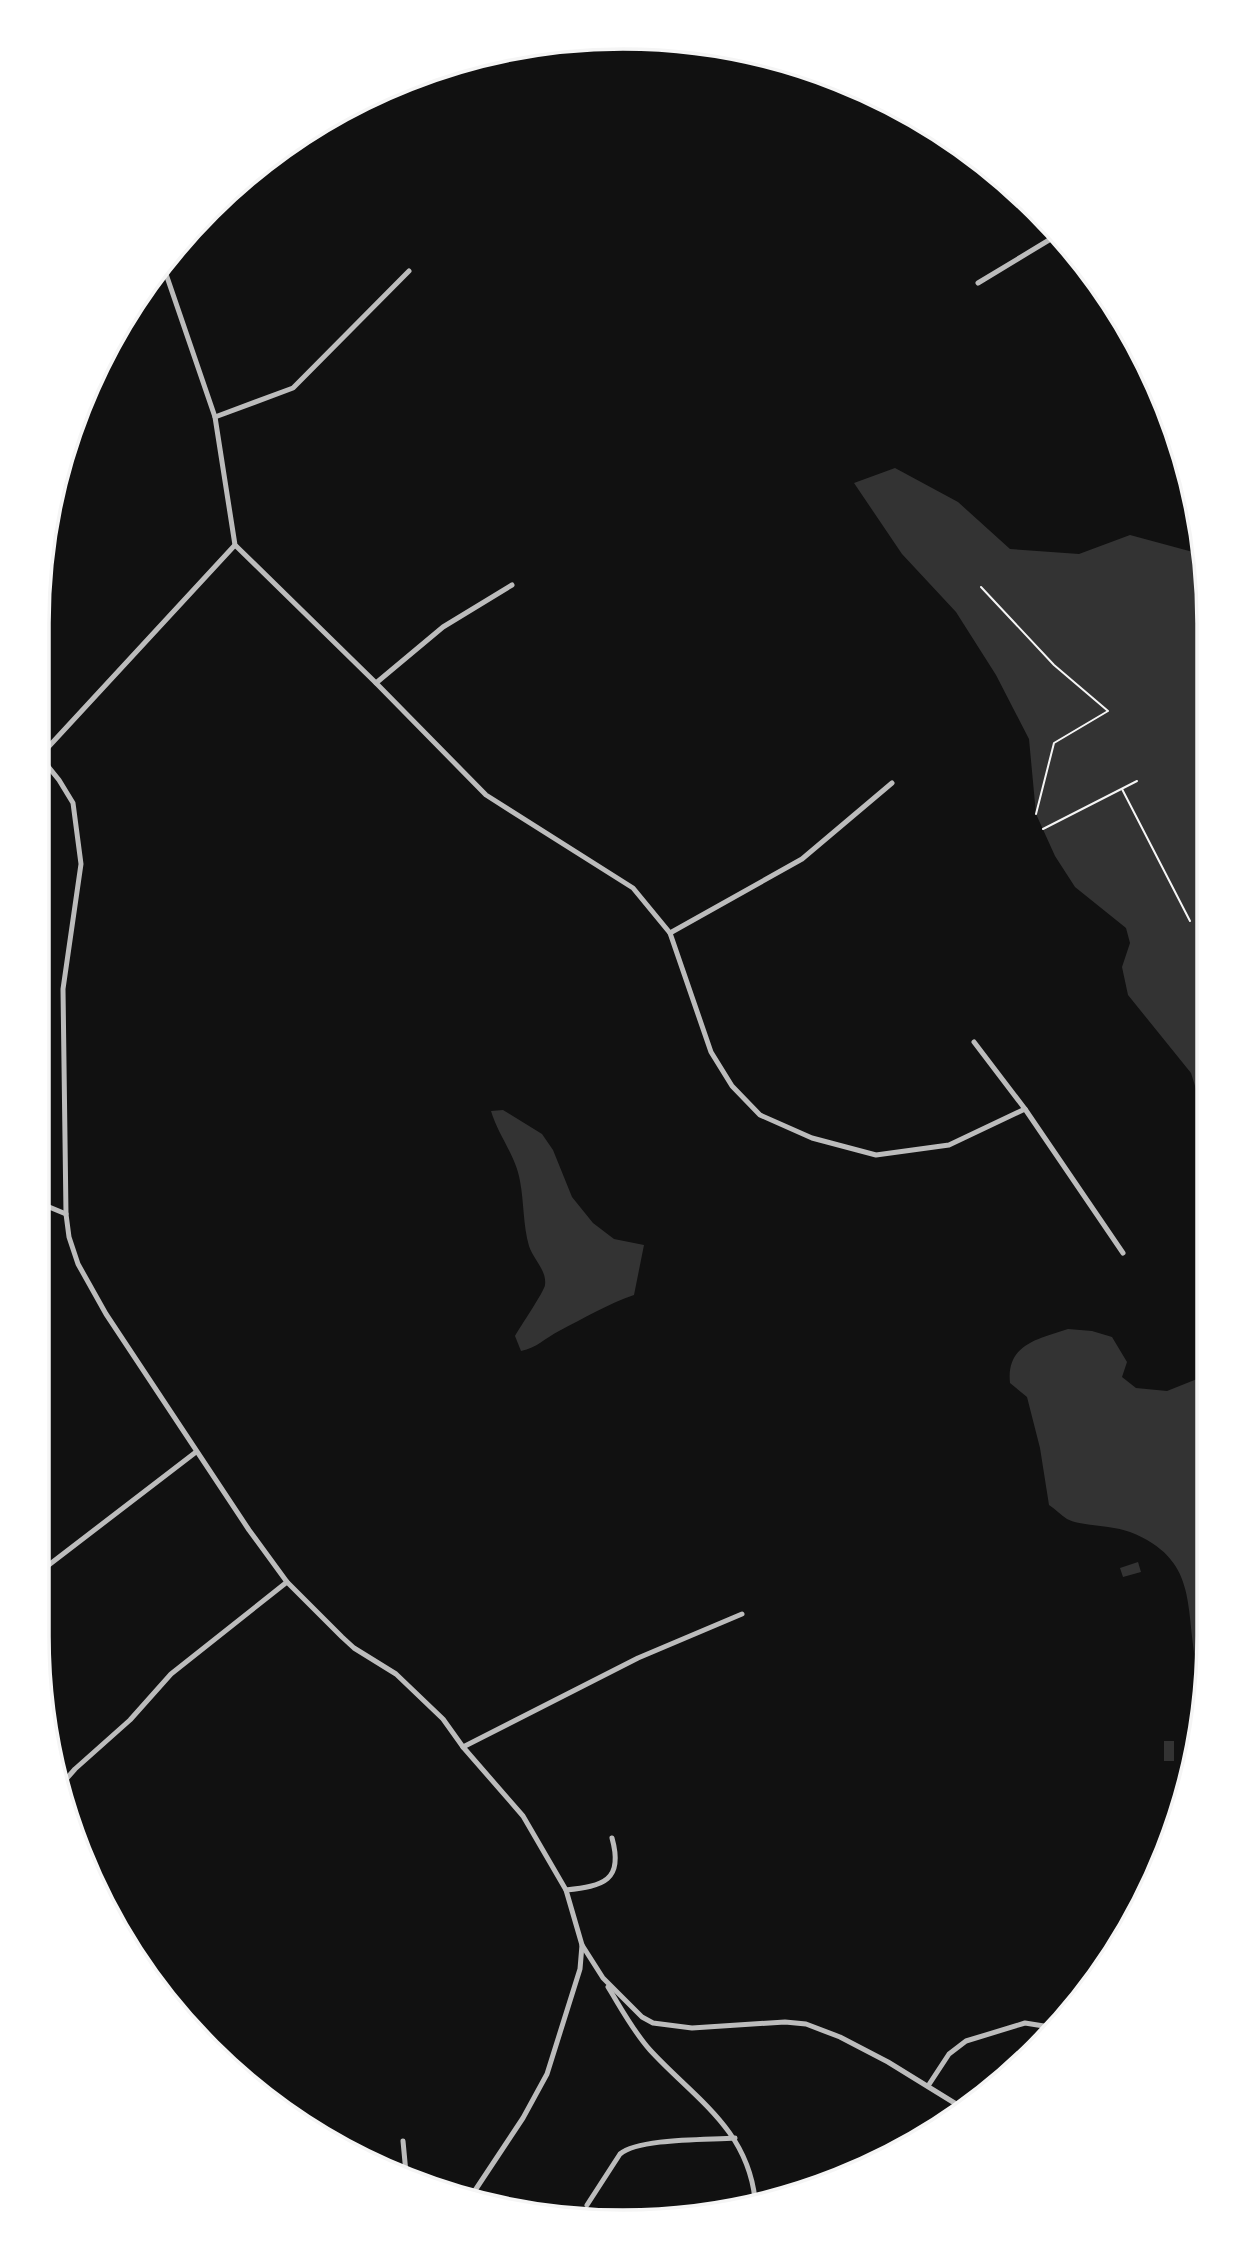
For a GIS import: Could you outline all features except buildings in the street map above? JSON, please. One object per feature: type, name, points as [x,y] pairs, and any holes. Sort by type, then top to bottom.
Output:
[{"type":"street","points":[[978,283],[1050,240]]},
{"type":"street","points":[[215,416],[293,388],[409,271]]},
{"type":"street","points":[[167,276],[215,416],[235,545],[486,795],[632,888],[670,933],[711,1052],[732,1086],[760,1115],[812,1138],[876,1155],[949,1145],[1025,1109]]},
{"type":"street","points":[[49,744],[235,545]]},
{"type":"street","points":[[376,683],[443,627],[512,585]]},
{"type":"street","points":[[49,767],[74,803],[81,864],[64,989],[66,1213],[69,1237],[78,1264],[106,1314],[248,1530],[287,1581],[355,1648],[396,1674],[443,1719],[523,1816],[566,1890],[582,1945],[648,2048],[735,2138],[748,2165],[754,2194]]},
{"type":"street","points":[[670,933],[803,859],[892,783]]},
{"type":"street","points":[[974,1042],[1025,1109],[1123,1253]]},
{"type":"street","points":[[49,1207],[66,1213]]},
{"type":"street","points":[[49,1565],[196,1451]]},
{"type":"street","points":[[67,1778],[130,1720],[171,1674],[287,1581]]},
{"type":"street","points":[[463,1746],[638,1658],[742,1614]]},
{"type":"street","points":[[566,1890],[597,1886],[611,1875],[617,1857],[612,1838]]},
{"type":"street","points":[[475,2190],[523,2118],[547,2074],[580,1969],[582,1945]]},
{"type":"street","points":[[603,1978],[642,2017],[653,2024],[692,2028],[785,2022],[806,2024],[840,2037],[888,2062],[955,2103]]},
{"type":"street","points":[[928,2086],[948,2054],[966,2040],[1025,2023],[1044,2026]]},
{"type":"street","points":[[587,2205],[621,2154],[628,2149],[654,2143],[735,2138]]},
{"type":"street","points":[[403,2141],[405,2167]]},
{"type":"path","points":[[981,587],[1054,665],[1108,711],[1054,743],[1036,814]]},
{"type":"path","points":[[1043,829],[1137,781]]},
{"type":"path","points":[[1122,789],[1190,921]]},
{"type":"shaded area","points":[[895,468],[958,502],[1010,549],[1079,554],[1130,535],[1192,552],[1197,623],[1197,1092],[1191,1073],[1128,995],[1122,967],[1130,943],[1126,928],[1075,887],[1055,856],[1036,814],[1029,739],[996,675],[956,612],[902,554],[854,483]]},
{"type":"shaded area","points":[[503,1110],[542,1134],[553,1150],[572,1197],[593,1223],[614,1239],[644,1245],[634,1295],[521,1351],[515,1336],[541,1295],[545,1280],[529,1246],[518,1172],[491,1111]]},
{"type":"shaded area","points":[[1068,1329],[1092,1331],[1112,1337],[1127,1362],[1122,1377],[1136,1388],[1167,1391],[1197,1379],[1196,1661],[1184,1586],[1178,1570],[1167,1556],[1152,1543],[1130,1532],[1072,1521],[1049,1505],[1040,1448],[1027,1397],[1010,1383],[1010,1370],[1018,1352],[1045,1336]]},
{"type":"shaded area","points":[[1138,1562],[1141,1572],[1123,1577],[1120,1568]]},
{"type":"shaded area","points":[[1164,1741],[1174,1741],[1174,1761],[1164,1761]]}]
